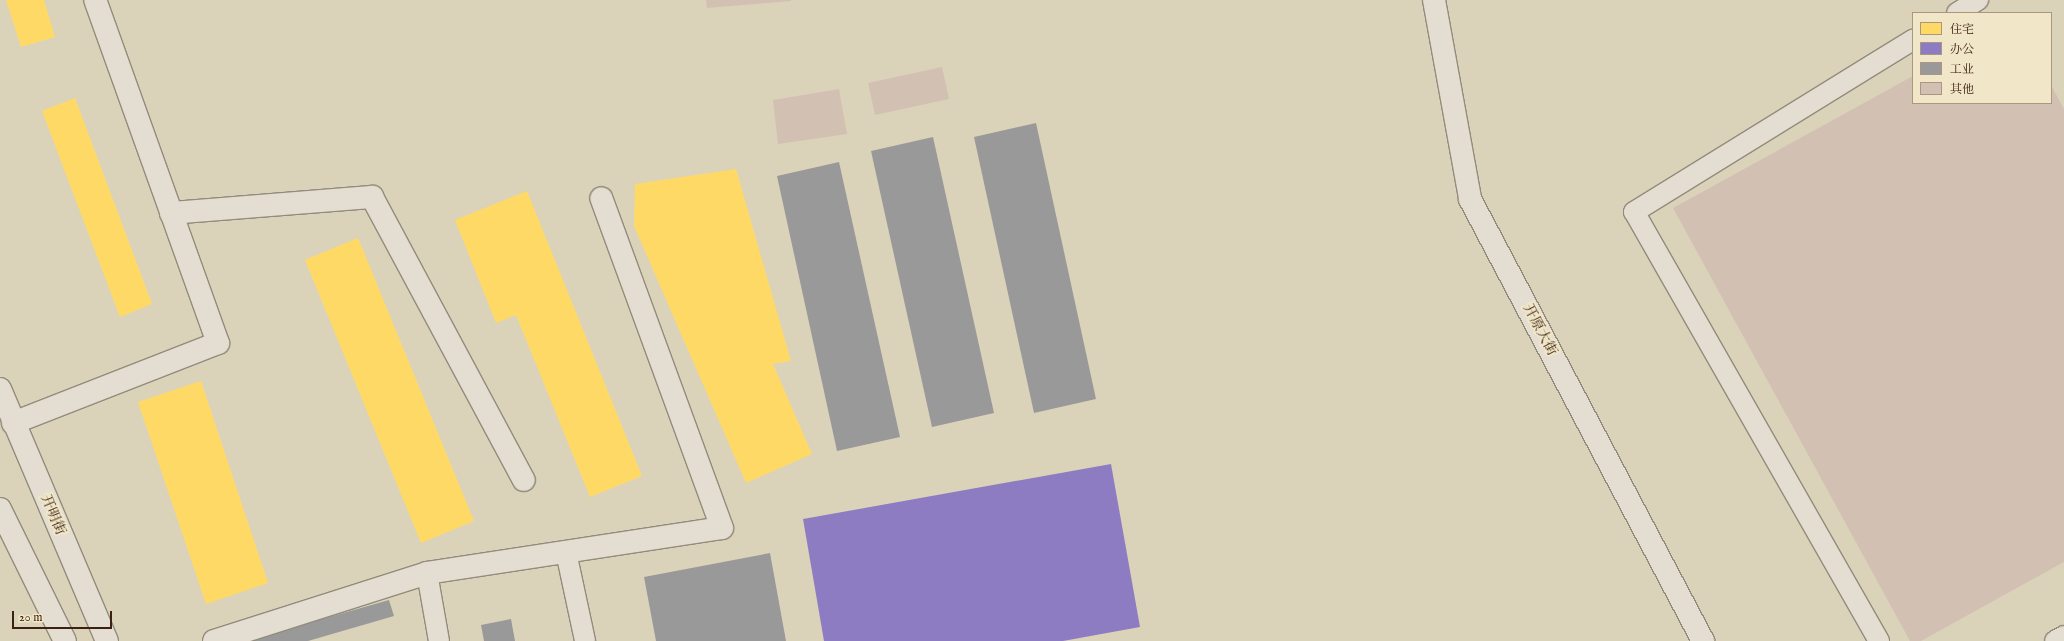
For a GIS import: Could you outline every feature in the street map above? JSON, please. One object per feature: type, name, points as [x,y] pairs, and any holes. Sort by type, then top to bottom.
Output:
[{"type":"street","points":[[13,422],[218,343],[95,0]]},
{"type":"street","name":"开原大街","points":[[1434,0],[1470,199],[1703,641]]},
{"type":"street","points":[[171,213],[372,197],[524,480]]},
{"type":"street","points":[[214,641],[427,573],[722,528],[601,198]]},
{"type":"street","name":"开明街","points":[[0,389],[107,641]]},
{"type":"street","points":[[0,509],[64,641]]},
{"type":"lane","points":[[1959,12],[1978,0]]},
{"type":"lane","points":[[1879,641],[1634,212],[1912,41]]},
{"type":"lane","points":[[566,552],[585,641]]},
{"type":"lane","points":[[427,573],[439,641]]},
{"type":"lane","points":[[2055,641],[2064,636]]},
{"type":"building: 住宅","points":[[6,0],[44,0],[55,37],[21,47]]},
{"type":"building: 住宅","points":[[75,98],[152,304],[120,317],[42,111]]},
{"type":"building: 住宅","points":[[736,169],[791,361],[773,364],[812,454],[746,483],[634,226],[635,184]]},
{"type":"building: 住宅","points":[[527,191],[642,476],[590,497],[516,315],[496,323],[455,220]]},
{"type":"building: 住宅","points":[[358,238],[474,521],[421,543],[305,260]]},
{"type":"building: 住宅","points":[[201,381],[268,583],[206,604],[138,402]]},
{"type":"building: 办公","points":[[1111,464],[1140,627],[1063,641],[824,641],[803,519]]},
{"type":"building: 工业","points":[[1036,123],[1096,399],[1034,413],[974,137]]},
{"type":"building: 工业","points":[[933,137],[994,413],[932,427],[871,151]]},
{"type":"building: 工业","points":[[839,162],[900,437],[837,451],[777,176]]},
{"type":"building: 工业","points":[[770,553],[786,641],[656,641],[644,577]]},
{"type":"building: 工业","points":[[389,600],[394,616],[308,641],[255,641],[255,638]]},
{"type":"building: 工业","points":[[511,619],[515,641],[484,641],[481,625]]},
{"type":"building: 其他","points":[[706,0],[791,0],[791,1],[707,8]]},
{"type":"building: 其他","points":[[942,67],[949,99],[875,115],[868,83]]},
{"type":"building: 其他","points":[[1912,77],[1912,104],[2052,104],[2052,87],[2064,109],[2064,562],[1921,641],[1910,641],[1673,208]]},
{"type":"building: 其他","points":[[839,89],[847,134],[778,144],[773,100]]}]
